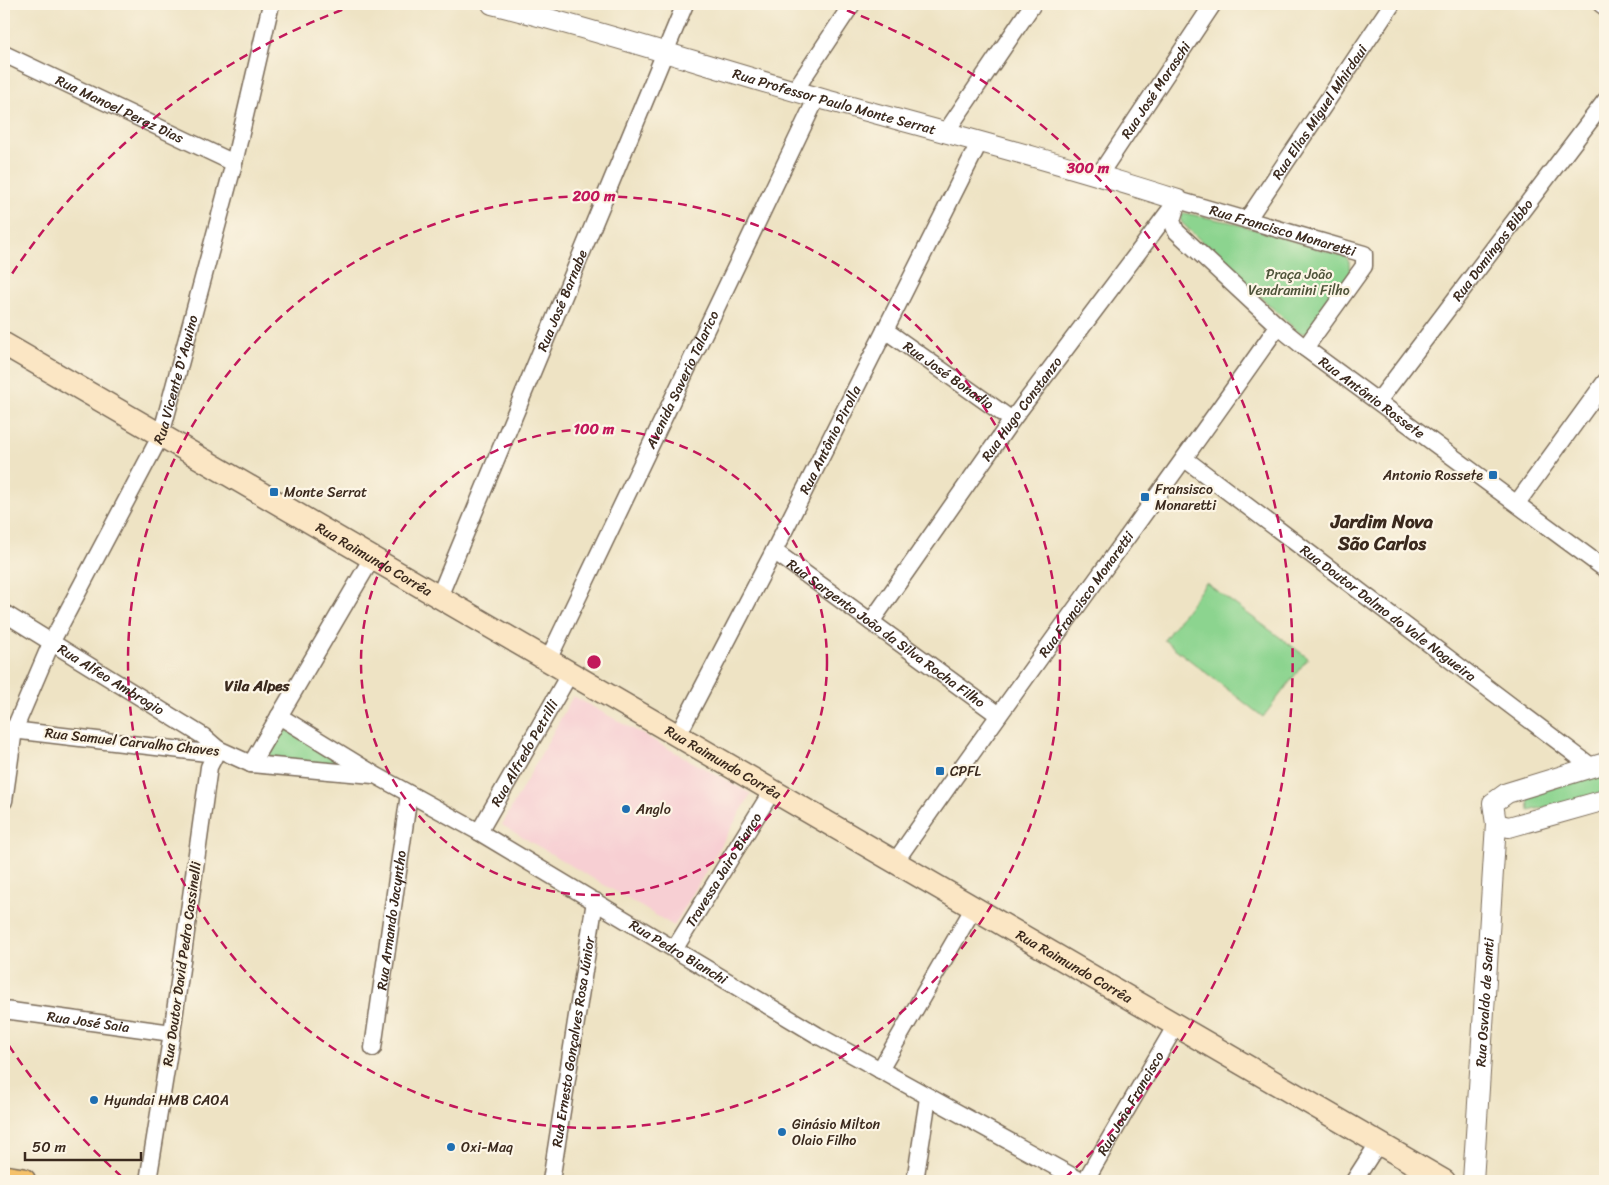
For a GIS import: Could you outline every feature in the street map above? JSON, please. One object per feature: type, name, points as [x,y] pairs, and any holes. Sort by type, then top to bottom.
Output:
[{"type":"main road","name":"Rua Raimundo Corrêa","points":[[4,344],[1444,1181]]},
{"type":"main road","points":[[4,1178],[23,1181]]},
{"type":"street","name":"Rua Vicente D'Aquino","points":[[9,729],[52,641],[161,435],[234,162],[271,4]]},
{"type":"street","name":"Rua Professor Paulo Monte Serrat","points":[[492,4],[537,9],[665,54],[1099,175],[1178,200]]},
{"type":"street","name":"Rua José Barnabe","points":[[439,597],[685,4]]},
{"type":"street","points":[[795,90],[852,4]]},
{"type":"street","points":[[946,132],[1033,4]]},
{"type":"street","name":"Rua José Moraschi","points":[[1099,175],[1213,4]]},
{"type":"street","name":"Rua Elias Miguel Mhirdaui","points":[[1248,220],[1392,4]]},
{"type":"street","points":[[1601,4],[1605,7]]},
{"type":"street","name":"Rua Manoel Perez Dias","points":[[4,54],[234,162]]},
{"type":"street","name":"Avenida Saverio Talarico","points":[[548,660],[816,97]]},
{"type":"street","name":"Rua Domingos Bibbo","points":[[1379,400],[1605,101]]},
{"type":"street","name":"Rua Antônio Pirolla","points":[[678,735],[774,551],[979,143]]},
{"type":"street","name":"Rua Francisco Monaretti","points":[[1178,200],[1364,254],[1364,266],[1305,348]]},
{"type":"street","name":"Rua Antônio Rossete","points":[[1178,200],[1172,221],[1176,231],[1278,326],[1305,348],[1379,400],[1605,569]]},
{"type":"street","name":"Rua Hugo Constanzo","points":[[871,622],[1012,420],[1178,200]]},
{"type":"street","name":"Rua Francisco Monaretti","points":[[895,862],[998,714],[1185,459],[1278,326]]},
{"type":"street","name":"Rua José Bonadio","points":[[885,330],[1012,420]]},
{"type":"street","points":[[1517,503],[1605,382]]},
{"type":"street","name":"Rua Doutor Dalmo do Vale Nogueira","points":[[1185,459],[1599,765]]},
{"type":"street","name":"Rua Sargento João da Silva Rocha Filho","points":[[774,551],[998,714]]},
{"type":"street","points":[[251,764],[372,558]]},
{"type":"street","name":"Rua Alfeo Ambrogio","points":[[4,613],[203,736],[218,749]]},
{"type":"street","name":"Rua Alfredo Petrilli","points":[[480,832],[570,673]]},
{"type":"street","name":"Rua Pedro Bianchi","points":[[279,716],[377,776],[480,832],[595,900],[817,1035],[1081,1181]]},
{"type":"street","points":[[4,801],[9,729]]},
{"type":"street","name":"Rua Samuel Carvalho Chaves","points":[[9,729],[207,753],[218,749],[251,764],[377,776]]},
{"type":"street","name":"Rua Doutor David Pedro Cassinelli","points":[[148,1181],[172,1033],[209,767],[218,749]]},
{"type":"street","name":"Rua Osvaldo de Santi","points":[[1473,1181],[1496,824],[1493,803],[1498,798],[1599,765]]},
{"type":"street","name":"Travessa Jairo Bianco","points":[[675,948],[772,791]]},
{"type":"street","name":"Rua Armando Jacyntho","points":[[373,1048],[409,794]]},
{"type":"street","points":[[1496,824],[1509,827],[1605,800]]},
{"type":"street","name":"Rua Ernesto Gonçalves Rosa Júnior","points":[[551,1181],[595,900]]},
{"type":"street","points":[[880,1070],[973,908]]},
{"type":"street","name":"Rua José Saia","points":[[4,1010],[172,1033]]},
{"type":"street","name":"Rua João Francisco","points":[[1084,1181],[1176,1026]]},
{"type":"street","points":[[915,1181],[928,1098]]},
{"type":"street","points":[[1354,1181],[1379,1142]]},
{"type":"shaded area","name":"Anglo","points":[[573,696],[751,794],[674,926],[502,825]]},
{"type":"green space","name":"Praça João Vendramini Filho","points":[[1184,213],[1230,222],[1346,257],[1349,262],[1350,276],[1307,334],[1298,332],[1182,223],[1180,218]]},
{"type":"green space","points":[[1206,583],[1308,658],[1263,717],[1164,640]]},
{"type":"green space","points":[[279,729],[286,729],[335,760],[336,766],[331,768],[269,756],[268,750]]},
{"type":"green space","points":[[1605,772],[1605,792],[1529,811],[1528,796]]},
{"type":"place","name":"Antonio Rossete","points":[[1493,475]]},
{"type":"place","name":"Monte Serrat","points":[[274,492]]},
{"type":"place","name":"Fransisco Monaretti","points":[[1145,497]]},
{"type":"place","name":"CPFL","points":[[940,771]]},
{"type":"place","name":"Anglo","points":[[626,809]]},
{"type":"place","name":"Hyundai HMB CAOA","points":[[94,1100]]},
{"type":"place","name":"Ginásio Milton Olaio Filho","points":[[782,1132]]},
{"type":"place","name":"Oxi-Maq","points":[[451,1147]]},
{"type":"district","name":"Jardim Nova São Carlos","points":[[1382,532]]},
{"type":"district","name":"Vila Alpes","points":[[257,686]]}]
